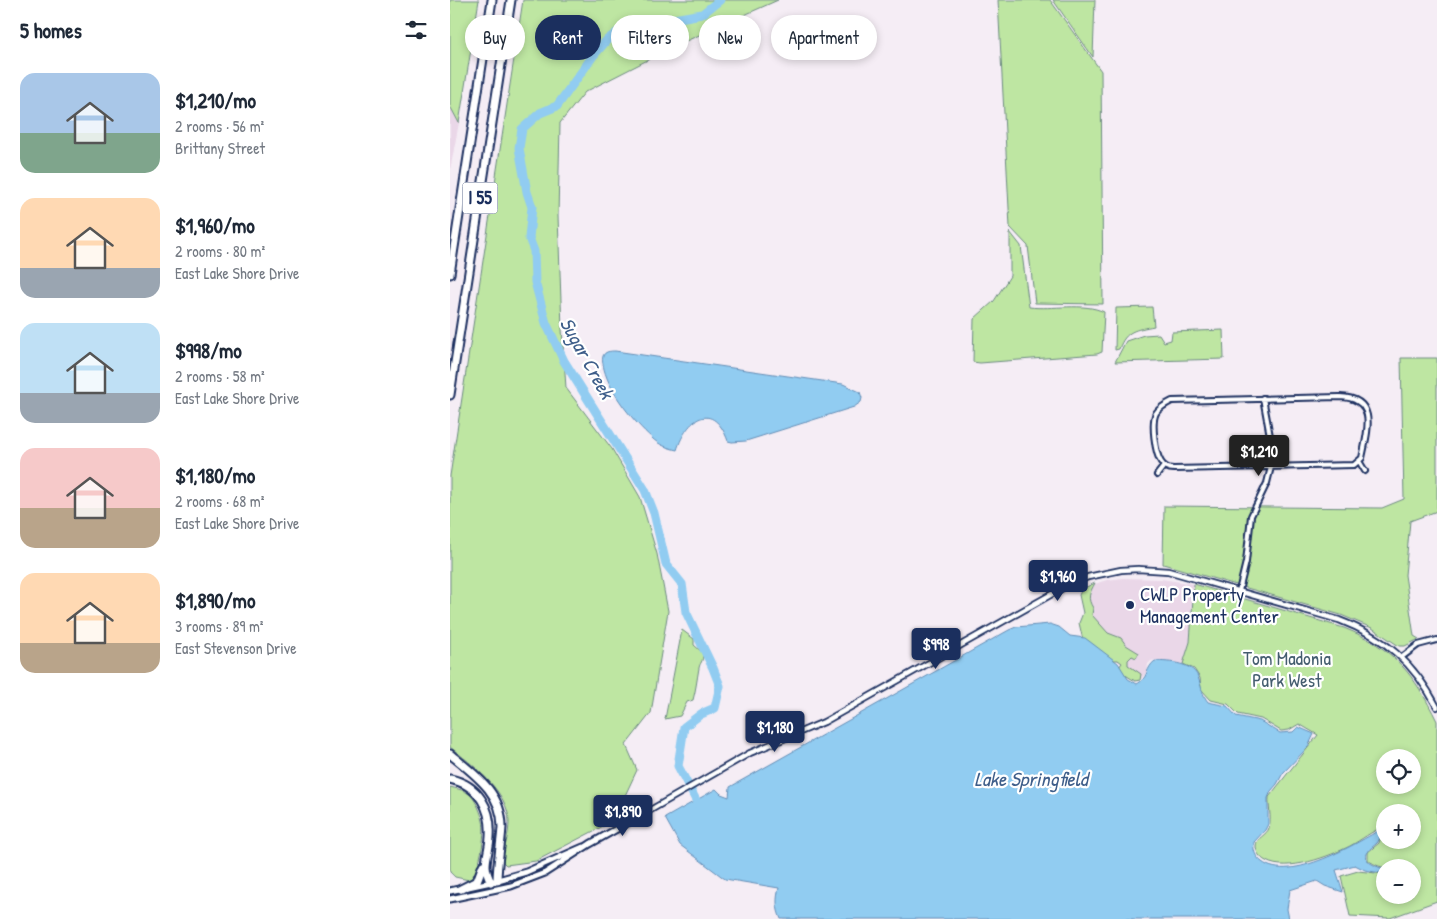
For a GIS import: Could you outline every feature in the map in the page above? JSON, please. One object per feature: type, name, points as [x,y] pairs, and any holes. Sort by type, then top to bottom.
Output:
[{"type":"highway","name":"I 55","points":[[450,274],[492,0]]},
{"type":"highway","name":"I 55","points":[[450,395],[511,0]]},
{"type":"highway","points":[[450,754],[488,788],[498,803],[502,829],[494,882]]},
{"type":"highway","points":[[450,779],[466,784],[478,795],[488,812],[490,836],[485,867],[486,873],[494,882]]},
{"type":"highway","points":[[461,889],[474,883],[479,878],[490,828]]},
{"type":"main road","points":[[450,891],[494,882],[538,868],[590,844],[647,812]]},
{"type":"main road","points":[[450,900],[525,882],[546,873],[590,844]]},
{"type":"main road","points":[[494,882],[495,890]]},
{"type":"street","points":[[1340,396],[1355,400],[1365,410],[1369,423],[1362,458],[1358,462],[1350,466],[1174,469],[1164,466],[1160,461],[1153,425],[1156,413],[1165,404],[1179,400],[1340,396]]},
{"type":"street","points":[[1240,591],[1246,562],[1251,516],[1267,483],[1271,467],[1272,447],[1263,398]]},
{"type":"street","points":[[1358,462],[1365,471]]},
{"type":"street","points":[[1157,475],[1164,466]]},
{"type":"street","points":[[647,812],[750,754],[824,722],[1068,585],[1088,577],[1121,570],[1172,572],[1356,626],[1384,642],[1402,657],[1424,684],[1437,707]]},
{"type":"street","points":[[1402,657],[1418,645],[1437,640]]},
{"type":"shaded area","points":[[450,106],[459,123],[450,170]]},
{"type":"shaded area","points":[[1123,578],[1161,579],[1194,584],[1190,642],[1183,664],[1151,661],[1148,664],[1147,672],[1137,681],[1132,679],[1123,665],[1085,635],[1082,588],[1107,580]]},
{"type":"green space","points":[[450,0],[479,0],[477,15],[465,15],[465,60],[469,60],[459,123],[450,106]]},
{"type":"green space","points":[[523,0],[778,0],[744,15],[699,15],[699,35],[689,40],[689,15],[611,15],[611,60],[648,60],[585,92],[560,123],[558,216],[566,388],[612,449],[640,497],[657,554],[668,611],[651,713],[626,745],[637,770],[613,821],[536,861],[506,865],[502,857],[508,835],[509,822],[503,800],[478,770],[450,747],[450,476],[514,60],[525,60],[525,15],[521,15]]},
{"type":"green space","points":[[998,0],[1050,0],[1101,71],[1103,304],[1035,303],[1028,246],[1010,227]]},
{"type":"green space","points":[[1053,0],[1095,0],[1093,57]]},
{"type":"green space","points":[[1010,232],[1021,246],[1029,307],[1087,307],[1104,312],[1102,352],[1097,354],[973,362],[974,319],[994,301],[1010,276]]},
{"type":"green space","points":[[1152,307],[1154,326],[1128,334],[1119,349],[1115,350],[1116,308]]},
{"type":"green space","points":[[1223,330],[1224,359],[1115,362],[1126,341],[1144,335],[1159,334],[1164,342],[1171,340],[1172,332]]},
{"type":"green space","points":[[1401,358],[1437,358],[1437,511],[1410,521],[1405,575],[1414,636],[1419,639],[1405,646],[1399,646],[1372,628],[1341,615],[1163,564],[1164,506],[1382,508],[1404,499]]},
{"type":"green space","points":[[1095,583],[1090,596],[1093,608],[1092,615],[1108,633],[1121,638],[1126,645],[1139,653],[1136,658],[1132,656],[1128,660],[1128,665],[1141,674],[1140,680],[1135,681],[1119,671],[1122,663],[1118,660],[1113,660],[1083,640],[1079,623],[1083,613],[1079,595],[1082,589]]},
{"type":"green space","name":"Tom Madonia Park West","points":[[1194,584],[1344,628],[1376,644],[1401,664],[1420,689],[1437,721],[1437,901],[1390,918],[1350,916],[1341,876],[1358,871],[1376,873],[1376,904],[1421,904],[1421,859],[1376,859],[1376,865],[1368,860],[1368,852],[1376,845],[1376,849],[1421,849],[1421,804],[1376,804],[1376,830],[1342,850],[1308,862],[1285,865],[1275,864],[1260,857],[1256,843],[1269,828],[1269,797],[1318,735],[1299,724],[1289,730],[1281,731],[1261,719],[1238,714],[1228,704],[1211,700],[1201,689],[1200,678],[1194,669],[1183,664],[1190,642]]},
{"type":"green space","points":[[682,630],[694,639],[694,645],[703,653],[703,659],[699,668],[693,700],[687,702],[680,716],[665,719]]},
{"type":"green space","points":[[450,787],[464,791],[471,796],[483,821],[484,834],[479,861],[473,876],[469,880],[455,877],[450,872]]},
{"type":"water","points":[[615,351],[843,384],[860,392],[862,398],[861,402],[854,407],[746,441],[728,441],[722,428],[715,421],[708,417],[701,418],[687,429],[677,450],[664,446],[655,440],[638,424],[617,397],[607,378],[603,359],[605,353]]},
{"type":"water","name":"Lake Springfield","points":[[1050,624],[1059,627],[1070,636],[1085,638],[1118,663],[1128,679],[1137,684],[1141,682],[1155,661],[1187,666],[1197,674],[1203,694],[1208,702],[1227,706],[1236,716],[1260,721],[1280,733],[1293,732],[1298,727],[1314,734],[1308,747],[1283,773],[1271,791],[1268,798],[1268,824],[1254,842],[1256,856],[1262,862],[1274,867],[1289,868],[1306,865],[1341,851],[1376,832],[1376,844],[1366,856],[1368,861],[1376,866],[1376,872],[1355,865],[1336,870],[1343,892],[1317,881],[1290,890],[1287,909],[1289,919],[781,919],[777,904],[779,888],[725,879],[680,845],[665,818],[716,789],[721,794],[729,797],[730,787],[1016,627]]},
{"type":"waterway","name":"Sugar Creek","points":[[698,804],[678,766],[684,727],[701,714],[715,708],[720,686],[686,612],[682,584],[666,564],[654,513],[645,490],[564,361],[546,323],[535,282],[534,251],[529,238],[532,207],[527,192],[519,148],[522,129],[540,113],[557,106],[607,40],[631,25],[648,20],[668,20],[702,14],[720,0]]},
{"type":"place","name":"CWLP Property Management Center","points":[[1130,605]]}]
